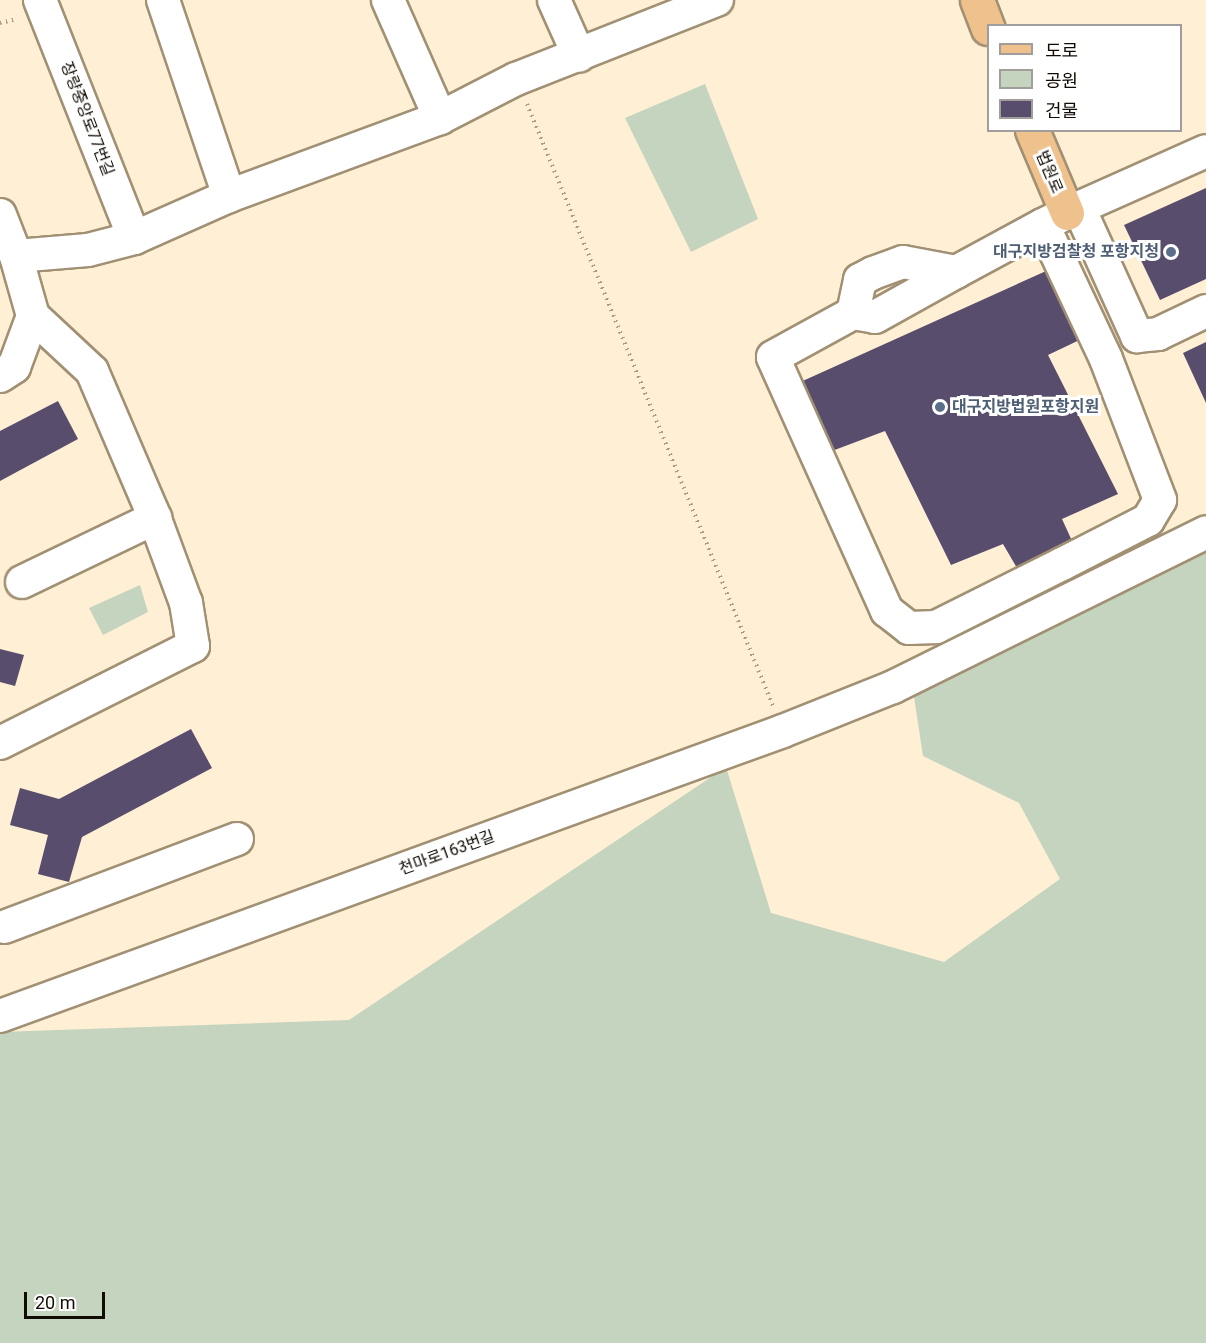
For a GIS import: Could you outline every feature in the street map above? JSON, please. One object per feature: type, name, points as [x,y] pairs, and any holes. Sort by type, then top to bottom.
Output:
[{"type":"main road","points":[[976,0],[987,26]]},
{"type":"main road","name":"법원로","points":[[1033,132],[1063,215]]},
{"type":"street","points":[[163,0],[229,196]]},
{"type":"street","points":[[388,0],[440,118]]},
{"type":"street","points":[[554,0],[579,56]]},
{"type":"street","points":[[16,256],[88,250],[134,238],[229,196],[440,118],[516,79],[717,0]]},
{"type":"street","name":"장량중앙로77번길","points":[[31,9],[134,238]]},
{"type":"street","points":[[1063,215],[1106,358],[1160,500],[1148,520],[936,627],[909,628],[888,611],[773,357],[853,312],[860,280],[873,273],[903,262],[956,272],[1063,215],[1206,151]]},
{"type":"street","points":[[0,215],[16,256],[33,316],[92,371],[155,518],[186,603],[193,646],[0,743]]},
{"type":"street","points":[[1063,215],[1137,336],[1158,334],[1206,311]]},
{"type":"street","points":[[0,376],[14,368],[33,316]]},
{"type":"street","points":[[22,582],[155,518]]},
{"type":"street","name":"천마로163번길","points":[[0,1016],[783,731],[893,687],[1206,531]]},
{"type":"street","points":[[1,924],[237,839]]},
{"type":"path","points":[[0,23],[31,9]]},
{"type":"path","points":[[516,79],[783,731]]},
{"type":"green space","points":[[705,84],[758,219],[691,252],[625,118]]},
{"type":"green space","points":[[1206,539],[1206,1343],[0,1343],[0,1032],[349,1020],[726,767],[771,913],[944,962],[1060,879],[1019,803],[923,756],[911,677]]},
{"type":"green space","points":[[140,585],[148,612],[103,635],[89,608]]},
{"type":"building","name":"대구지방검찰청 포항지청","points":[[1206,188],[1206,279],[1160,300],[1124,225]]},
{"type":"building","name":"대구지방법원포항지원","points":[[1055,267],[1090,335],[1048,355],[1118,494],[1062,519],[1073,543],[1017,568],[1003,544],[951,565],[885,431],[824,454],[796,384]]},
{"type":"building","points":[[1206,342],[1206,403],[1183,353]]},
{"type":"building","points":[[58,401],[78,439],[0,481],[0,431]]},
{"type":"building","points":[[0,649],[24,655],[15,686],[0,682]]},
{"type":"building","points":[[191,729],[212,768],[82,837],[69,882],[38,874],[48,835],[10,825],[20,788],[59,799]]},
{"type":"place","name":"대구지방검찰청 포항지청","points":[[1171,252]]},
{"type":"place","name":"대구지방법원포항지원","points":[[940,407]]}]
